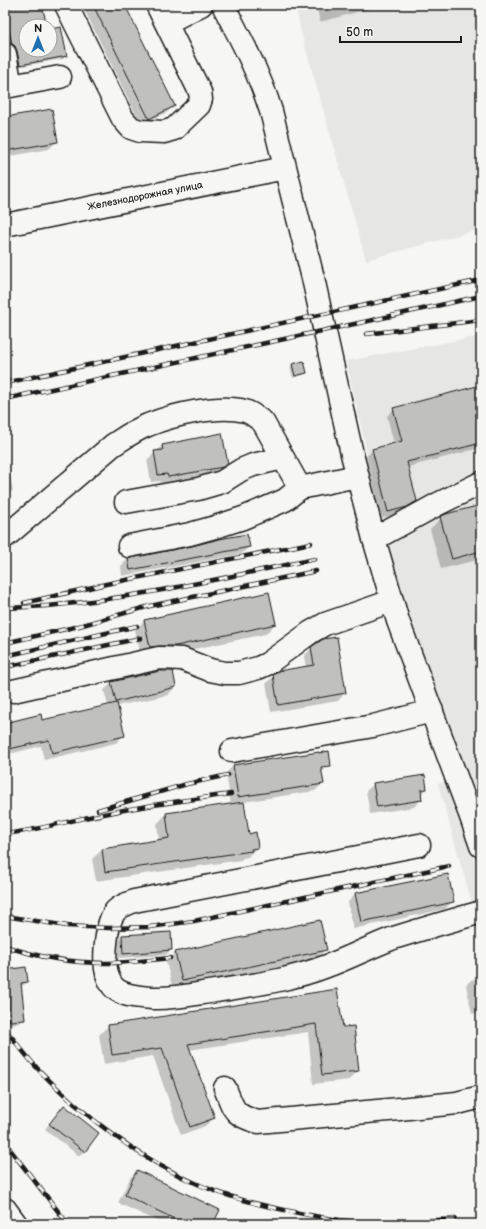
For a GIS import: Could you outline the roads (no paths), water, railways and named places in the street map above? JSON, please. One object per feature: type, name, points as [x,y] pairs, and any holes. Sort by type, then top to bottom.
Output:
[{"type":"main road","points":[[66,5],[124,120],[131,128],[140,131],[164,132],[174,129],[199,105],[201,100],[200,92],[162,14],[201,5]]},
{"type":"main road","points":[[223,5],[254,66],[264,89],[271,111],[313,278],[357,476],[374,539],[398,621],[432,711],[476,816],[481,846]]},
{"type":"main road","points":[[5,54],[8,86],[60,77]]},
{"type":"main road","name":"Железнодорожная улица","points":[[5,225],[285,168]]},
{"type":"main road","points":[[5,537],[113,445],[148,425],[166,419],[198,412],[233,409],[245,411],[254,415],[263,422],[300,488]]},
{"type":"main road","points":[[126,502],[198,489],[222,482],[240,470],[253,465],[283,458]]},
{"type":"main road","points":[[129,546],[190,534],[229,523],[285,500],[300,488],[357,476]]},
{"type":"main road","points":[[374,539],[438,504],[481,483]]},
{"type":"main road","points":[[13,691],[159,658],[182,659],[210,670],[225,673],[240,673],[267,664],[311,632],[325,624],[392,601]]},
{"type":"main road","points":[[232,751],[373,726],[432,711]]},
{"type":"main road","points":[[419,845],[134,901],[115,912],[110,920],[108,928],[106,963],[108,976],[117,990],[126,995],[153,998],[172,998],[264,984],[308,973],[392,939],[481,912]]},
{"type":"main road","points":[[225,1088],[233,1109],[243,1118],[258,1122],[457,1103],[481,1097]]},
{"type":"main road","points":[[5,1209],[16,1224]]},
{"type":"railway","points":[[5,383],[481,280]]},
{"type":"railway","points":[[5,399],[481,296]]},
{"type":"railway","points":[[366,334],[481,320]]},
{"type":"railway","points":[[24,603],[106,584],[311,543]]},
{"type":"railway","points":[[5,608],[51,606],[122,597],[315,559]]},
{"type":"railway","points":[[5,643],[79,626],[150,606],[316,571]]},
{"type":"railway","points":[[5,656],[137,626]]},
{"type":"railway","points":[[5,667],[141,638]]},
{"type":"railway","points":[[98,810],[187,784],[228,775]]},
{"type":"railway","points":[[5,834],[136,808],[231,794]]},
{"type":"railway","points":[[5,916],[67,926],[108,928],[150,927],[194,921],[449,866]]},
{"type":"railway","points":[[5,946],[67,961],[92,963],[129,962],[170,958]]},
{"type":"railway","points":[[5,1029],[38,1069],[93,1120],[157,1164],[202,1186],[234,1198],[256,1204],[334,1219],[373,1223],[455,1219]]},
{"type":"railway","points":[[5,1143],[68,1224]]}]
